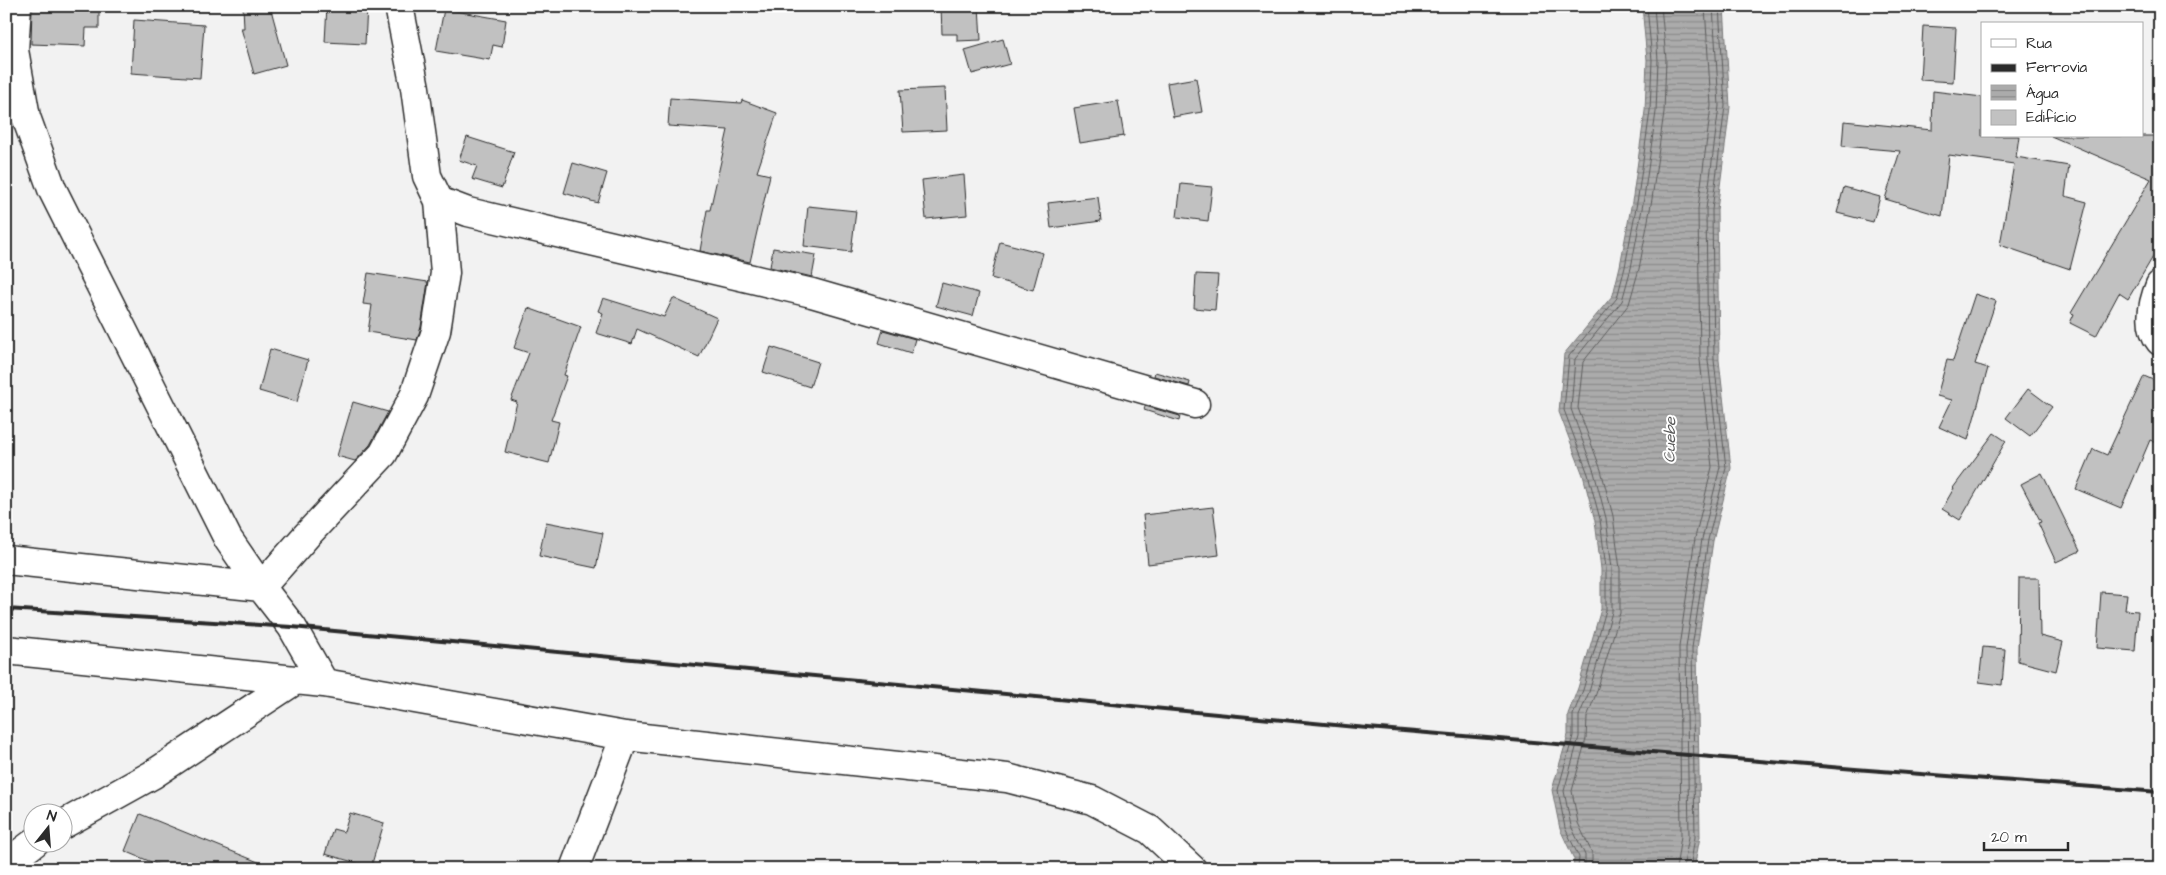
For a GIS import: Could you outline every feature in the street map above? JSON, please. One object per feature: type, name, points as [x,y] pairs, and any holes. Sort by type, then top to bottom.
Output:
[{"type":"street","points":[[17,6],[14,50],[24,108],[52,190],[228,539],[261,587],[292,627],[324,683]]},
{"type":"street","points":[[261,587],[383,454],[414,396],[436,331],[445,273],[439,201],[428,176],[399,6]]},
{"type":"street","points":[[439,201],[468,212],[812,293],[1195,404]]},
{"type":"street","points":[[2160,284],[2151,312],[2155,335],[2160,341]]},
{"type":"street","points":[[6,560],[261,587]]},
{"type":"street","points":[[6,650],[324,683],[625,736],[1008,778],[1092,800],[1150,830],[1192,869]]},
{"type":"street","points":[[72,819],[152,775],[294,681]]},
{"type":"street","points":[[574,869],[625,736]]},
{"type":"street","points":[[6,864],[22,852]]},
{"type":"water","name":"Cuebe","points":[[1642,6],[1724,6],[1730,107],[1717,210],[1719,360],[1731,468],[1713,541],[1697,649],[1700,837],[1694,869],[1573,869],[1574,859],[1560,829],[1552,790],[1568,735],[1568,714],[1578,688],[1601,609],[1601,569],[1595,521],[1583,475],[1559,412],[1564,354],[1613,295],[1620,266],[1633,196],[1645,111],[1647,60]]},
{"type":"building","points":[[32,6],[99,6],[99,28],[86,28],[85,46],[31,44]]},
{"type":"building","points":[[243,6],[270,6],[286,65],[254,74],[241,28],[244,28]]},
{"type":"building","points":[[327,6],[367,6],[365,44],[325,42]]},
{"type":"building","points":[[941,6],[979,6],[981,40],[957,41],[957,34],[942,34]]},
{"type":"building","points":[[444,9],[506,20],[502,47],[493,45],[490,60],[436,51]]},
{"type":"building","points":[[134,20],[204,25],[200,78],[131,73]]},
{"type":"building","points":[[1923,26],[1956,28],[1953,82],[1920,80]]},
{"type":"building","points":[[1003,39],[1010,64],[972,74],[965,50]]},
{"type":"building","points":[[1196,78],[1202,112],[1173,117],[1167,83]]},
{"type":"building","points":[[945,88],[947,130],[903,132],[900,90]]},
{"type":"building","points":[[1933,91],[1981,97],[1981,138],[2019,138],[2016,157],[2069,166],[2065,196],[2087,202],[2070,269],[2000,245],[2014,164],[1949,155],[1942,216],[1885,199],[1900,151],[1842,146],[1844,121],[1932,130]]},
{"type":"building","points":[[670,98],[741,103],[742,100],[777,113],[757,172],[770,175],[750,262],[700,251],[707,210],[710,210],[728,130],[668,126]]},
{"type":"building","points":[[1118,101],[1124,136],[1080,143],[1074,108]]},
{"type":"building","points":[[2144,136],[2160,136],[2160,245],[2128,299],[2119,293],[2096,336],[2070,323],[2074,314],[2071,313],[2151,179],[2056,138],[2144,138]]},
{"type":"building","points":[[467,137],[514,152],[502,188],[472,179],[477,166],[459,160]]},
{"type":"building","points":[[573,163],[607,173],[598,203],[564,193]]},
{"type":"building","points":[[964,175],[967,215],[926,219],[922,180]]},
{"type":"building","points":[[1181,184],[1212,187],[1208,221],[1177,217]]},
{"type":"building","points":[[1844,187],[1880,197],[1873,222],[1837,213]]},
{"type":"building","points":[[1098,197],[1101,221],[1051,228],[1048,203]]},
{"type":"building","points":[[808,206],[856,211],[851,252],[804,246]]},
{"type":"building","points":[[1000,242],[1043,253],[1033,290],[991,278]]},
{"type":"building","points":[[773,248],[816,255],[812,277],[770,267]]},
{"type":"building","points":[[368,273],[428,282],[421,327],[417,340],[368,332],[372,305],[363,304]]},
{"type":"building","points":[[1196,274],[1218,275],[1215,310],[1194,308]]},
{"type":"building","points":[[942,283],[979,293],[973,316],[936,306]]},
{"type":"building","points":[[1975,294],[1996,301],[1975,364],[1988,368],[1968,440],[1939,427],[1952,400],[1937,396],[1947,360],[1953,361]]},
{"type":"building","points":[[603,298],[664,317],[673,298],[717,318],[699,357],[637,329],[632,344],[596,333],[603,313],[598,311]]},
{"type":"building","points":[[528,308],[581,327],[564,375],[567,376],[551,420],[559,422],[549,463],[505,452],[517,402],[511,400],[529,353],[514,348]]},
{"type":"building","points":[[883,330],[915,339],[911,353],[879,343]]},
{"type":"building","points":[[771,347],[818,362],[810,387],[763,372]]},
{"type":"building","points":[[270,349],[308,360],[297,402],[259,391]]},
{"type":"building","points":[[1155,372],[1190,382],[1189,386],[1154,376]]},
{"type":"building","points":[[2144,376],[2160,383],[2160,444],[2150,440],[2121,508],[2076,489],[2093,449],[2107,455]]},
{"type":"building","points":[[2028,389],[2052,407],[2030,436],[2006,418]]},
{"type":"building","points":[[353,402],[388,412],[370,445],[355,461],[337,456]]},
{"type":"building","points":[[1145,406],[1180,416],[1179,421],[1144,410]]},
{"type":"building","points":[[1994,433],[2006,441],[1960,520],[1942,509],[1953,488]]},
{"type":"building","points":[[2042,473],[2080,551],[2056,562],[2038,523],[2041,522],[2021,484]]},
{"type":"building","points":[[1213,507],[1219,555],[1148,564],[1143,515]]},
{"type":"building","points":[[546,522],[603,533],[596,568],[539,556]]},
{"type":"building","points":[[2019,578],[2039,578],[2040,636],[2063,642],[2056,671],[2018,661]]},
{"type":"building","points":[[2101,592],[2127,594],[2125,610],[2138,611],[2135,651],[2097,648]]},
{"type":"building","points":[[1983,647],[2005,649],[2002,685],[1979,682]]},
{"type":"building","points":[[350,813],[384,823],[371,867],[325,854],[333,829],[344,832]]},
{"type":"building","points":[[140,814],[273,869],[168,869],[125,851]]},
{"type":"railway","points":[[6,609],[292,627],[1356,727],[1855,769],[2160,792]]}]
